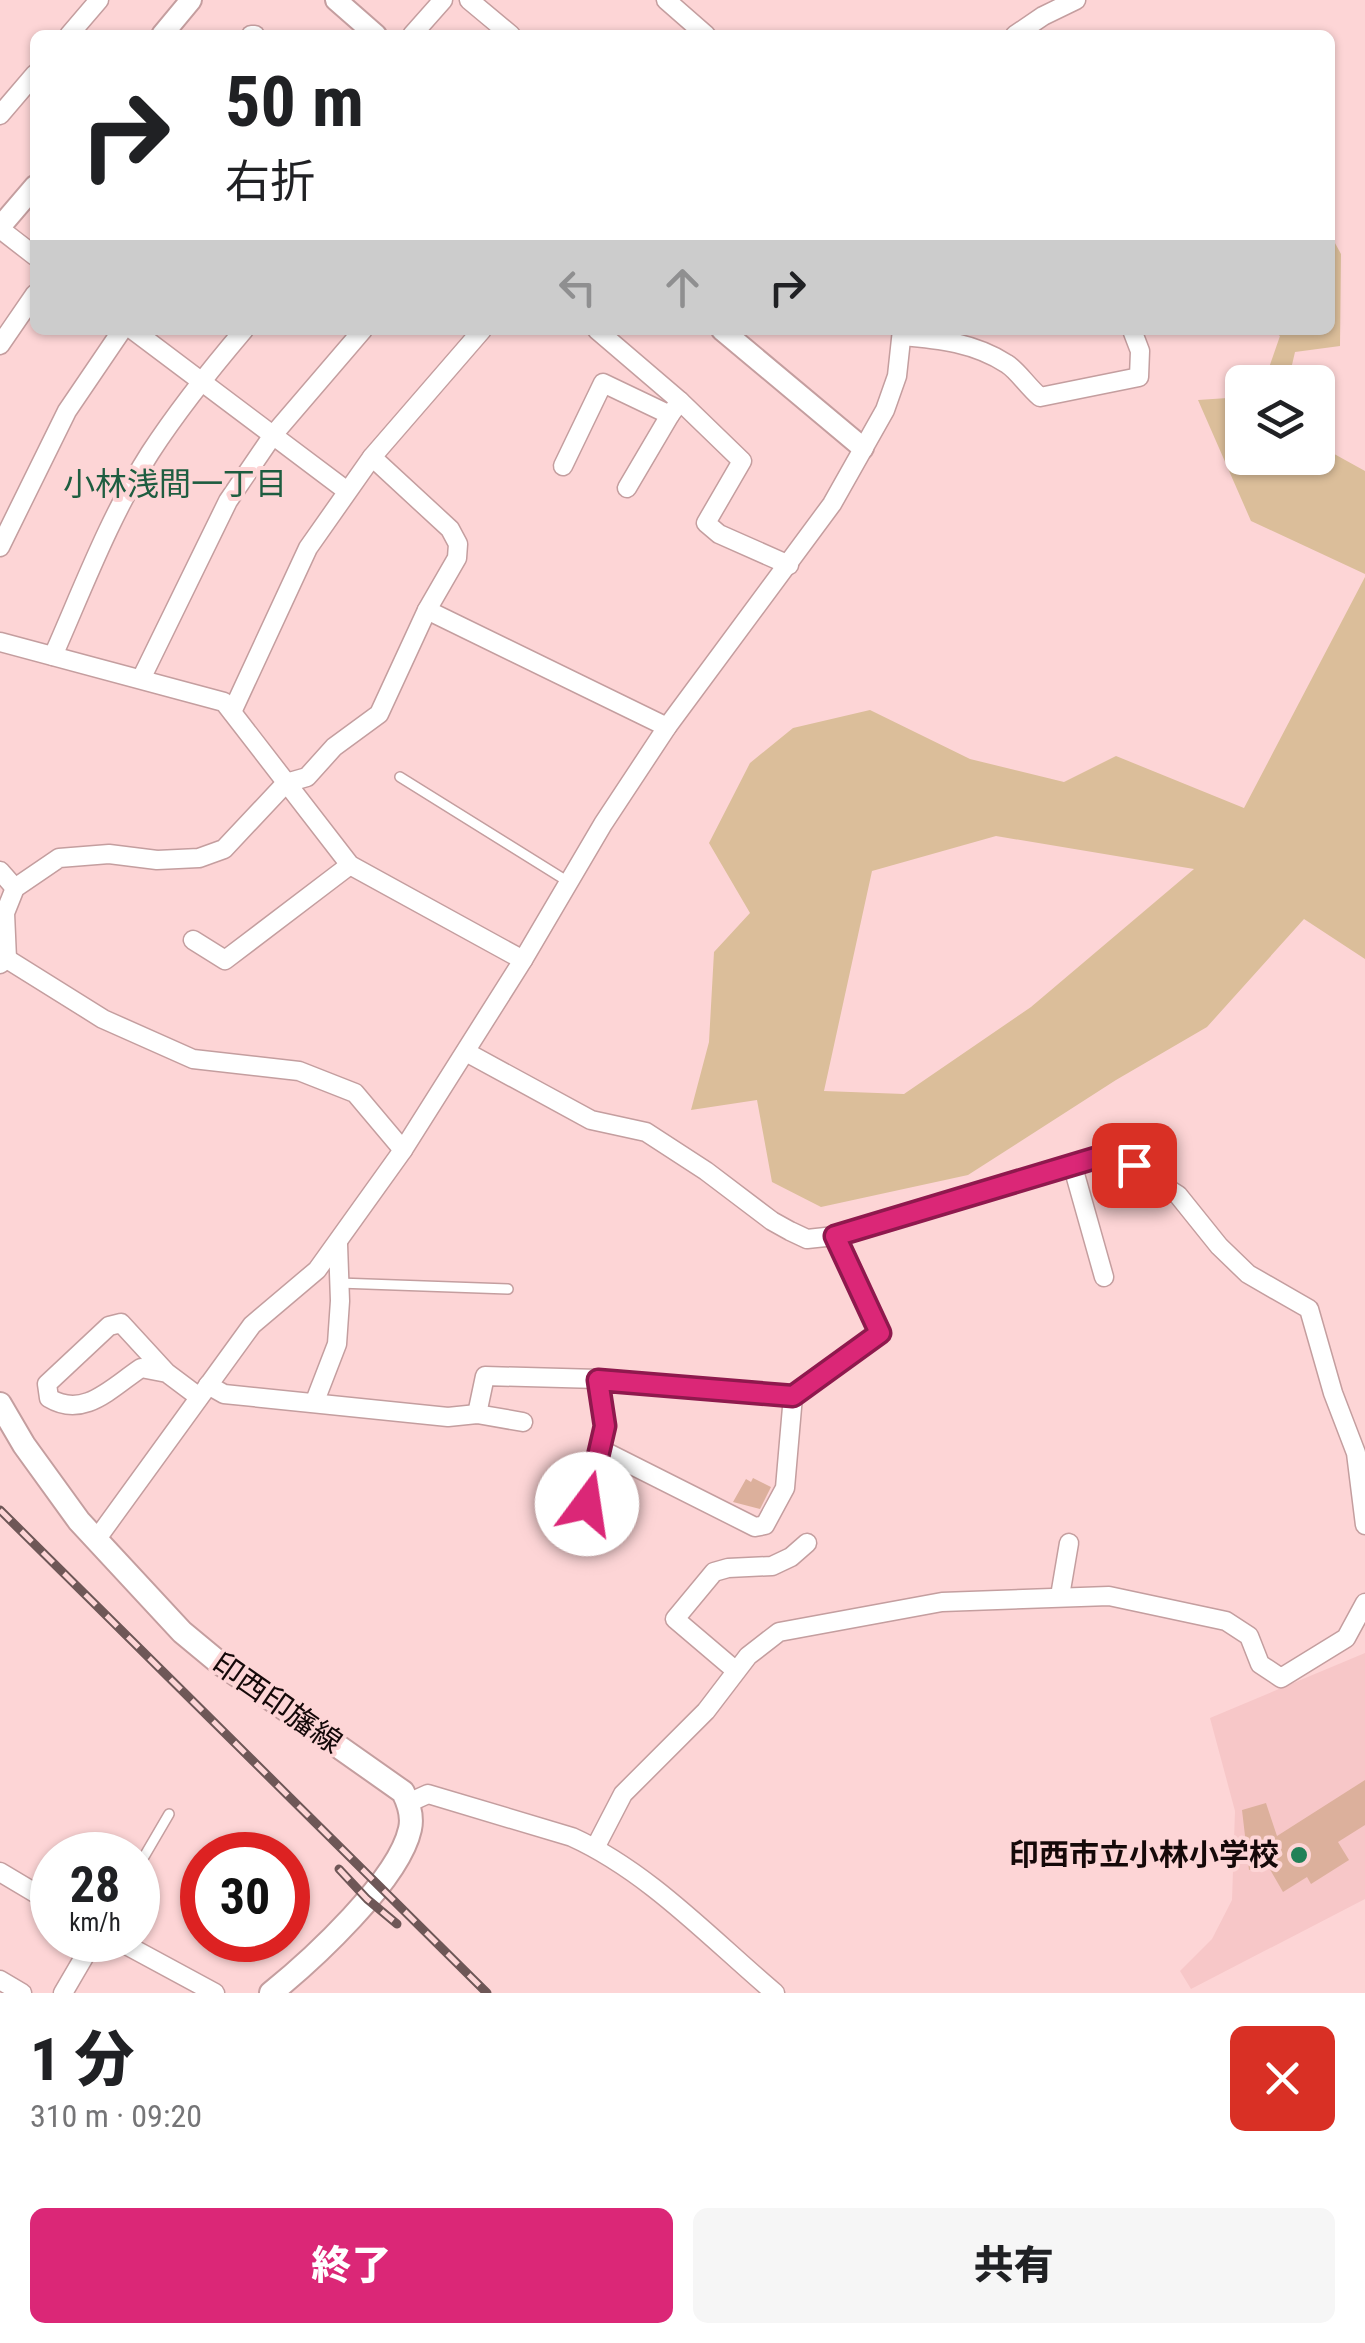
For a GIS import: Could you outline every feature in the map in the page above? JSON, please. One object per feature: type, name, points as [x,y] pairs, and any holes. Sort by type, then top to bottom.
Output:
[{"type":"main road","name":"印西印旛線","points":[[0,1404],[45,1476],[96,1540],[198,1648],[392,1783],[408,1803]]},
{"type":"main road","points":[[271,1993],[378,1888],[404,1849],[411,1825],[408,1803]]},
{"type":"street","points":[[73,30],[99,0]]},
{"type":"street","points":[[166,30],[192,0]]},
{"type":"street","points":[[336,0],[370,30]]},
{"type":"street","points":[[416,30],[443,0]]},
{"type":"street","points":[[469,0],[505,30]]},
{"type":"street","points":[[666,0],[700,30]]},
{"type":"street","points":[[1022,30],[1076,0]]},
{"type":"street","points":[[0,115],[30,80]]},
{"type":"street","points":[[30,192],[0,228],[30,252]]},
{"type":"street","points":[[0,345],[30,301]]},
{"type":"street","points":[[0,547],[66,411],[119,335]]},
{"type":"street","points":[[140,335],[347,491]]},
{"type":"street","points":[[52,656],[112,522],[149,455],[200,381],[240,335]]},
{"type":"street","points":[[142,678],[228,501],[274,435],[359,335]]},
{"type":"street","points":[[232,712],[308,548],[372,457],[478,335]]},
{"type":"street","points":[[602,335],[674,408],[742,461],[706,522],[719,534],[789,565]]},
{"type":"street","points":[[728,335],[863,448]]},
{"type":"street","points":[[96,1540],[252,1325],[317,1270],[403,1150],[523,960],[566,881],[668,728],[832,504],[885,410],[898,376],[902,335]]},
{"type":"street","points":[[917,335],[954,340],[1010,365],[1040,397],[1139,377],[1140,351],[1134,335]]},
{"type":"street","points":[[563,466],[604,383],[674,408]]},
{"type":"street","points":[[626,488],[674,408]]},
{"type":"street","points":[[372,457],[450,529],[458,544],[456,558],[379,714],[334,747],[307,777],[286,782],[224,849],[199,858],[157,860],[109,854],[59,858],[15,888],[5,913],[3,961],[103,1018],[193,1060],[299,1071],[355,1092],[403,1150]]},
{"type":"street","points":[[428,610],[668,728]]},
{"type":"street","points":[[0,642],[224,702],[350,865],[523,960]]},
{"type":"street","points":[[193,940],[225,960],[350,865]]},
{"type":"street","points":[[0,871],[15,888]]},
{"type":"street","points":[[466,1052],[591,1120],[646,1132],[706,1171],[772,1222],[807,1239],[835,1236],[1112,1153],[1178,1195],[1219,1246],[1248,1274],[1309,1309],[1333,1393],[1356,1453],[1365,1525]]},
{"type":"street","points":[[1072,1167],[1104,1277]]},
{"type":"street","points":[[477,1414],[485,1376],[598,1380],[793,1396],[880,1333],[835,1236]]},
{"type":"street","points":[[315,1401],[337,1344],[338,1244]]},
{"type":"street","points":[[167,1374],[121,1323],[109,1326],[46,1384],[49,1398],[65,1408],[83,1406],[141,1368],[167,1374],[203,1391],[224,1394],[448,1417],[477,1414],[523,1422]]},
{"type":"street","points":[[587,1504],[605,1426],[598,1380]]},
{"type":"street","points":[[600,1448],[756,1527],[765,1524],[785,1488],[793,1396]]},
{"type":"street","points":[[735,1670],[676,1620],[714,1572],[772,1566],[807,1543]]},
{"type":"street","points":[[1060,1596],[1070,1543]]},
{"type":"street","points":[[595,1848],[622,1794],[706,1712],[735,1670],[779,1632],[942,1602],[1109,1596],[1226,1621],[1249,1636],[1260,1664],[1281,1678],[1346,1638],[1365,1603]]},
{"type":"street","points":[[408,1803],[428,1794],[595,1848],[626,1867],[776,1993]]},
{"type":"street","points":[[0,1872],[30,1890]]},
{"type":"street","points":[[63,1993],[81,1962]]},
{"type":"street","points":[[157,1962],[215,1993]]},
{"type":"street","points":[[0,1980],[22,1993]]},
{"type":"lane","points":[[400,777],[566,881]]},
{"type":"lane","points":[[339,1283],[508,1289]]},
{"type":"lane","points":[[1346,1638],[1365,1635]]},
{"type":"lane","points":[[159,1832],[169,1814]]},
{"type":"shaded area","points":[[1335,243],[1341,254],[1340,346],[1295,352],[1292,365],[1270,365],[1279,335],[1335,335]]},
{"type":"shaded area","points":[[1225,398],[1225,462],[1198,400]]},
{"type":"shaded area","points":[[1335,454],[1365,471],[1365,574],[1251,521],[1231,475],[1335,475]]},
{"type":"shaded area","points":[[1365,577],[1365,959],[1304,919],[1207,1027],[968,1175],[821,1207],[772,1182],[757,1100],[691,1110],[709,1042],[714,952],[750,913],[709,843],[750,763],[793,728],[870,710],[970,759],[1064,782],[1116,756],[1244,808]],"holes":[[[996,836],[1194,869],[1031,1007],[904,1094],[824,1091],[872,871]]]},
{"type":"shaded area","name":"印西市立小林小学校","points":[[1365,1653],[1365,1899],[1191,1989],[1180,1971],[1212,1939],[1232,1900],[1235,1811],[1210,1718]]},
{"type":"building","points":[[753,1478],[771,1487],[760,1509],[733,1502],[746,1479],[751,1482]]},
{"type":"building","points":[[1365,1780],[1365,1825],[1338,1842],[1349,1860],[1311,1884],[1307,1877],[1283,1892],[1268,1866],[1249,1870],[1242,1810],[1266,1803],[1277,1836]]},
{"type":"railway","points":[[0,1510],[487,1993]]},
{"type":"railway","points":[[339,1869],[397,1924]]},
{"type":"place","name":"印西市立小林小学校","points":[[1299,1855]]},
{"type":"district","name":"小林浅間一丁目","points":[[175,484]]},
{"type":"route","points":[[587,1504],[605,1426],[598,1380],[793,1396],[880,1333],[835,1236],[1112,1153],[1134,1165]]}]
